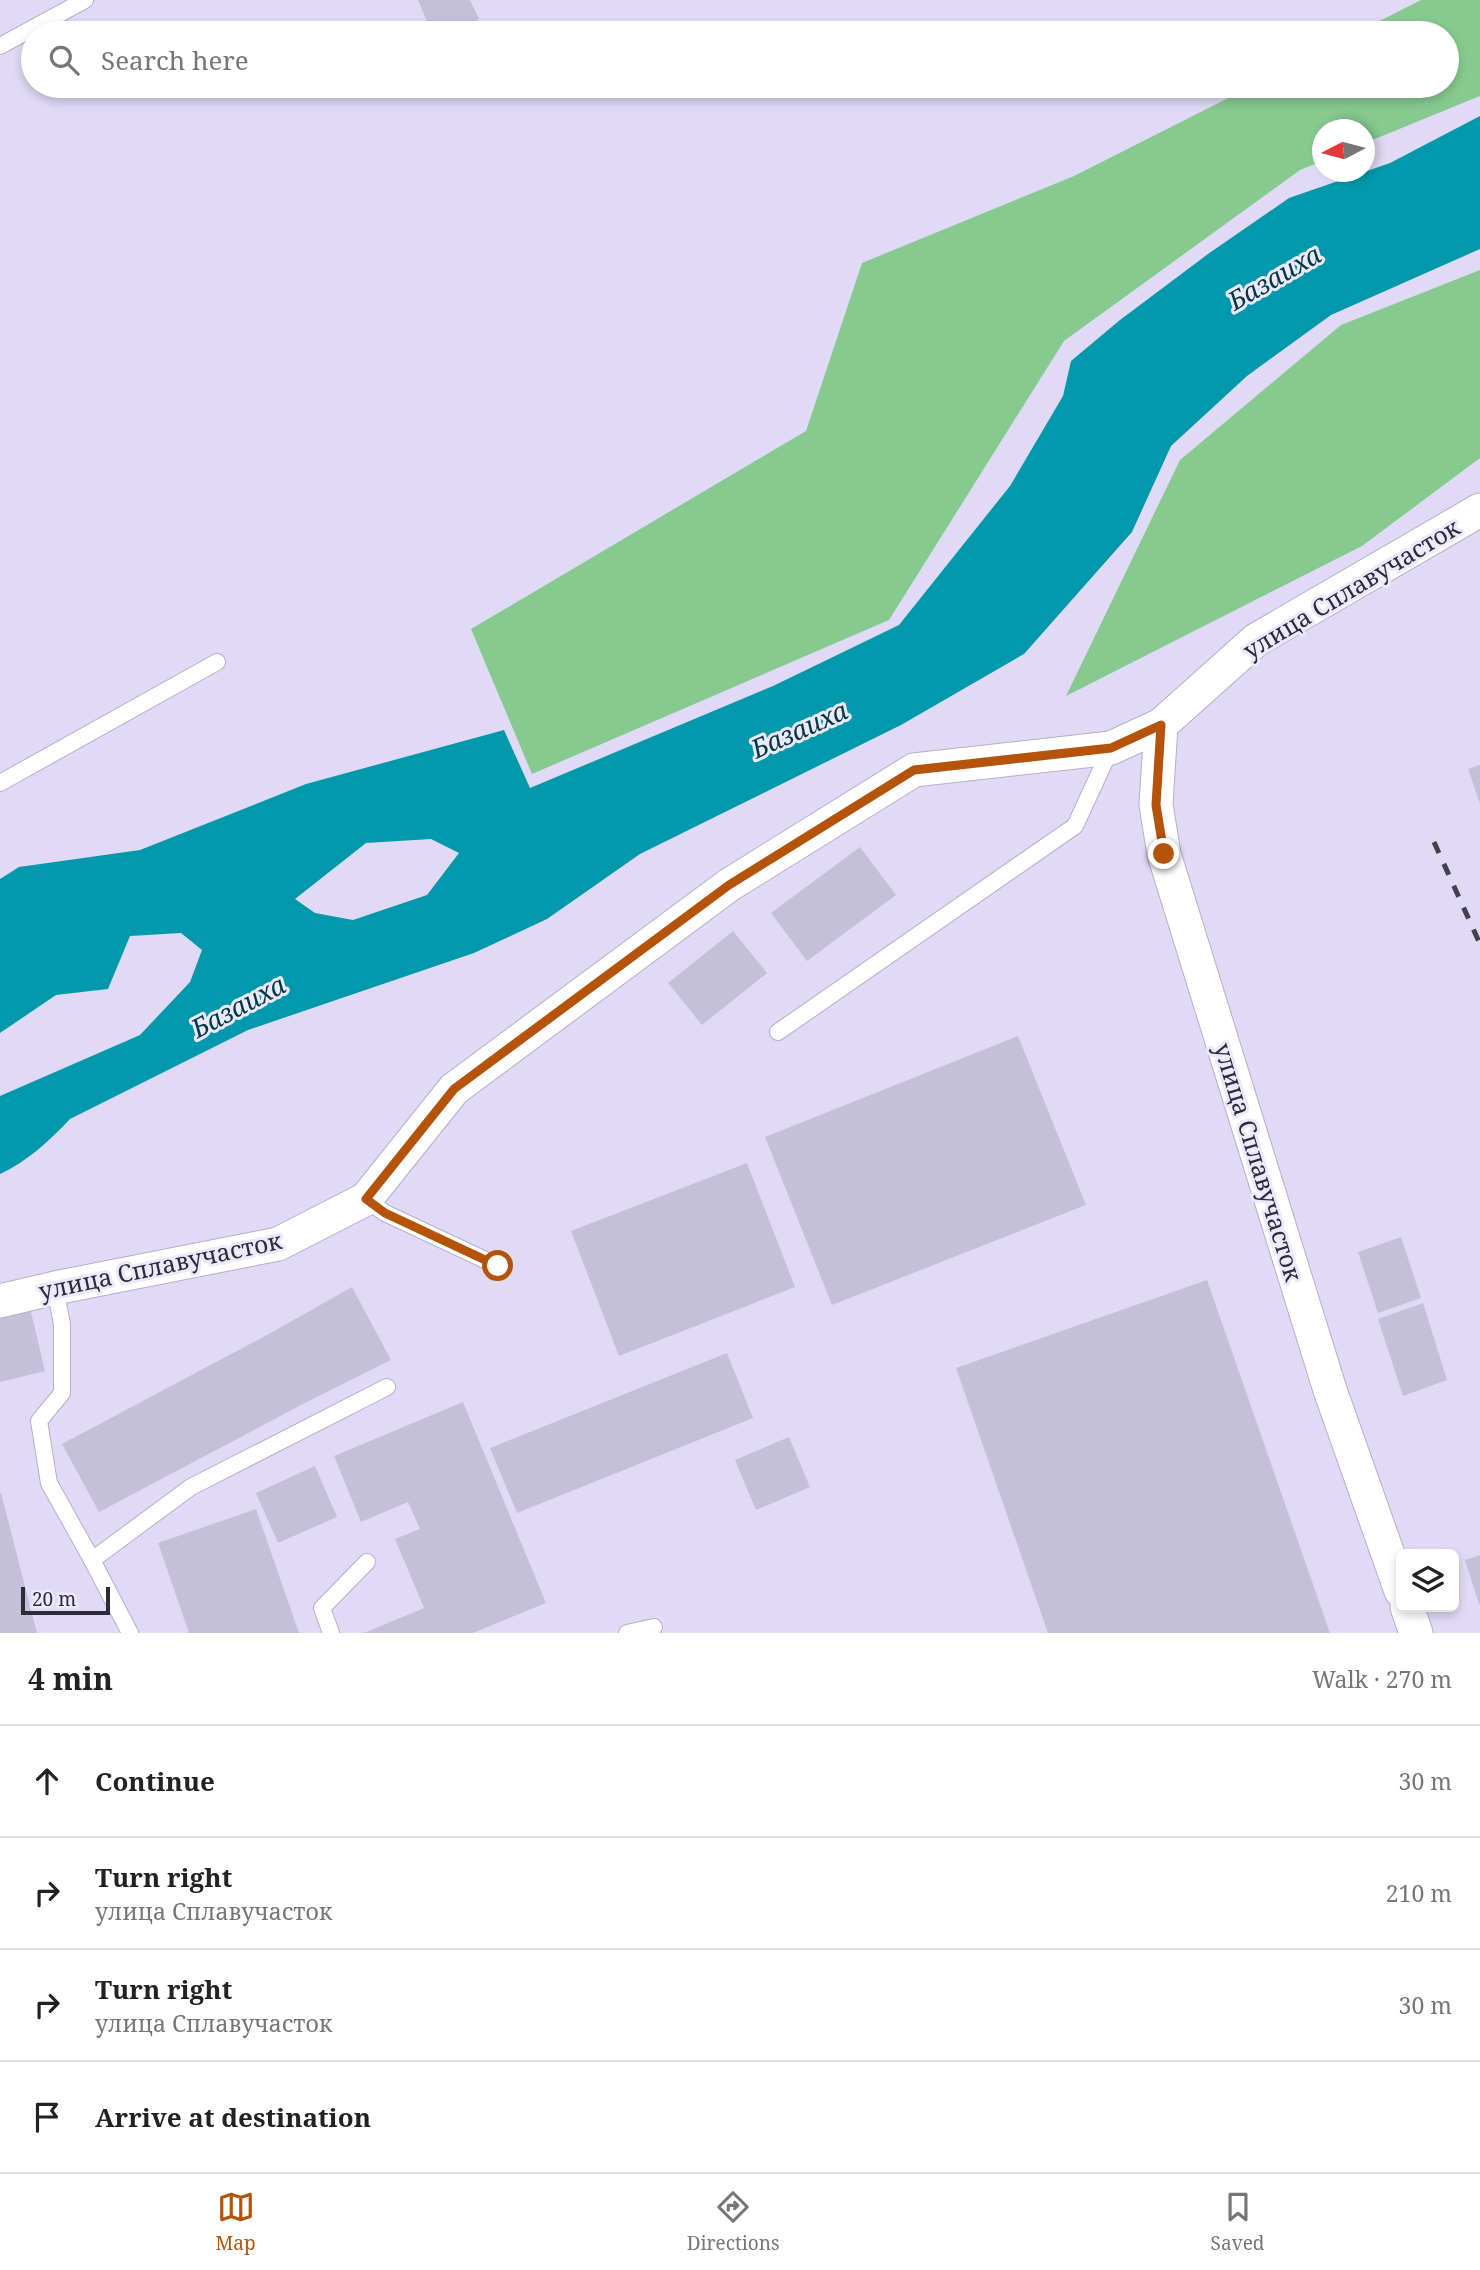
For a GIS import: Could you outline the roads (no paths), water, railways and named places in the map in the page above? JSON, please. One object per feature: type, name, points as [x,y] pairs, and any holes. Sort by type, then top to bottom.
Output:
[{"type":"street","name":"улица Сплавучасток","points":[[0,1301],[278,1244],[366,1199],[454,1089],[729,885],[914,770],[1111,748],[1161,725],[1256,640],[1480,510]]},
{"type":"street","name":"улица Сплавучасток","points":[[1161,725],[1156,805],[1164,854],[1329,1390],[1396,1577]]},
{"type":"street","points":[[1409,1612],[1416,1633]]},
{"type":"lane","points":[[46,21],[85,0]]},
{"type":"lane","points":[[0,46],[21,35]]},
{"type":"lane","points":[[0,783],[217,662]]},
{"type":"lane","points":[[778,1032],[1075,826],[1111,748]]},
{"type":"lane","points":[[366,1199],[385,1213],[498,1266]]},
{"type":"lane","points":[[55,1288],[62,1324],[62,1393],[39,1421],[49,1483],[130,1633]]},
{"type":"lane","points":[[92,1560],[191,1487],[387,1387]]},
{"type":"lane","points":[[331,1633],[322,1608],[367,1562]]},
{"type":"lane","points":[[627,1633],[654,1627]]},
{"type":"water","name":"Базаиха","points":[[1480,116],[1480,249],[1331,315],[1247,376],[1171,446],[1132,532],[1024,654],[901,725],[640,854],[547,919],[474,953],[248,1030],[70,1119],[29,1157],[0,1174],[0,1096],[140,1035],[190,982],[202,950],[181,933],[130,936],[108,989],[56,995],[0,1033],[0,879],[19,867],[140,850],[306,784],[504,730],[530,788],[773,686],[899,625],[1010,486],[1063,396],[1071,361],[1120,320],[1208,254],[1289,198],[1335,182],[1375,182],[1375,168]],"holes":[[[431,839],[459,853],[427,895],[353,920],[315,913],[295,899],[366,843]]]},
{"type":"railway","points":[[1434,842],[1480,944]]}]
